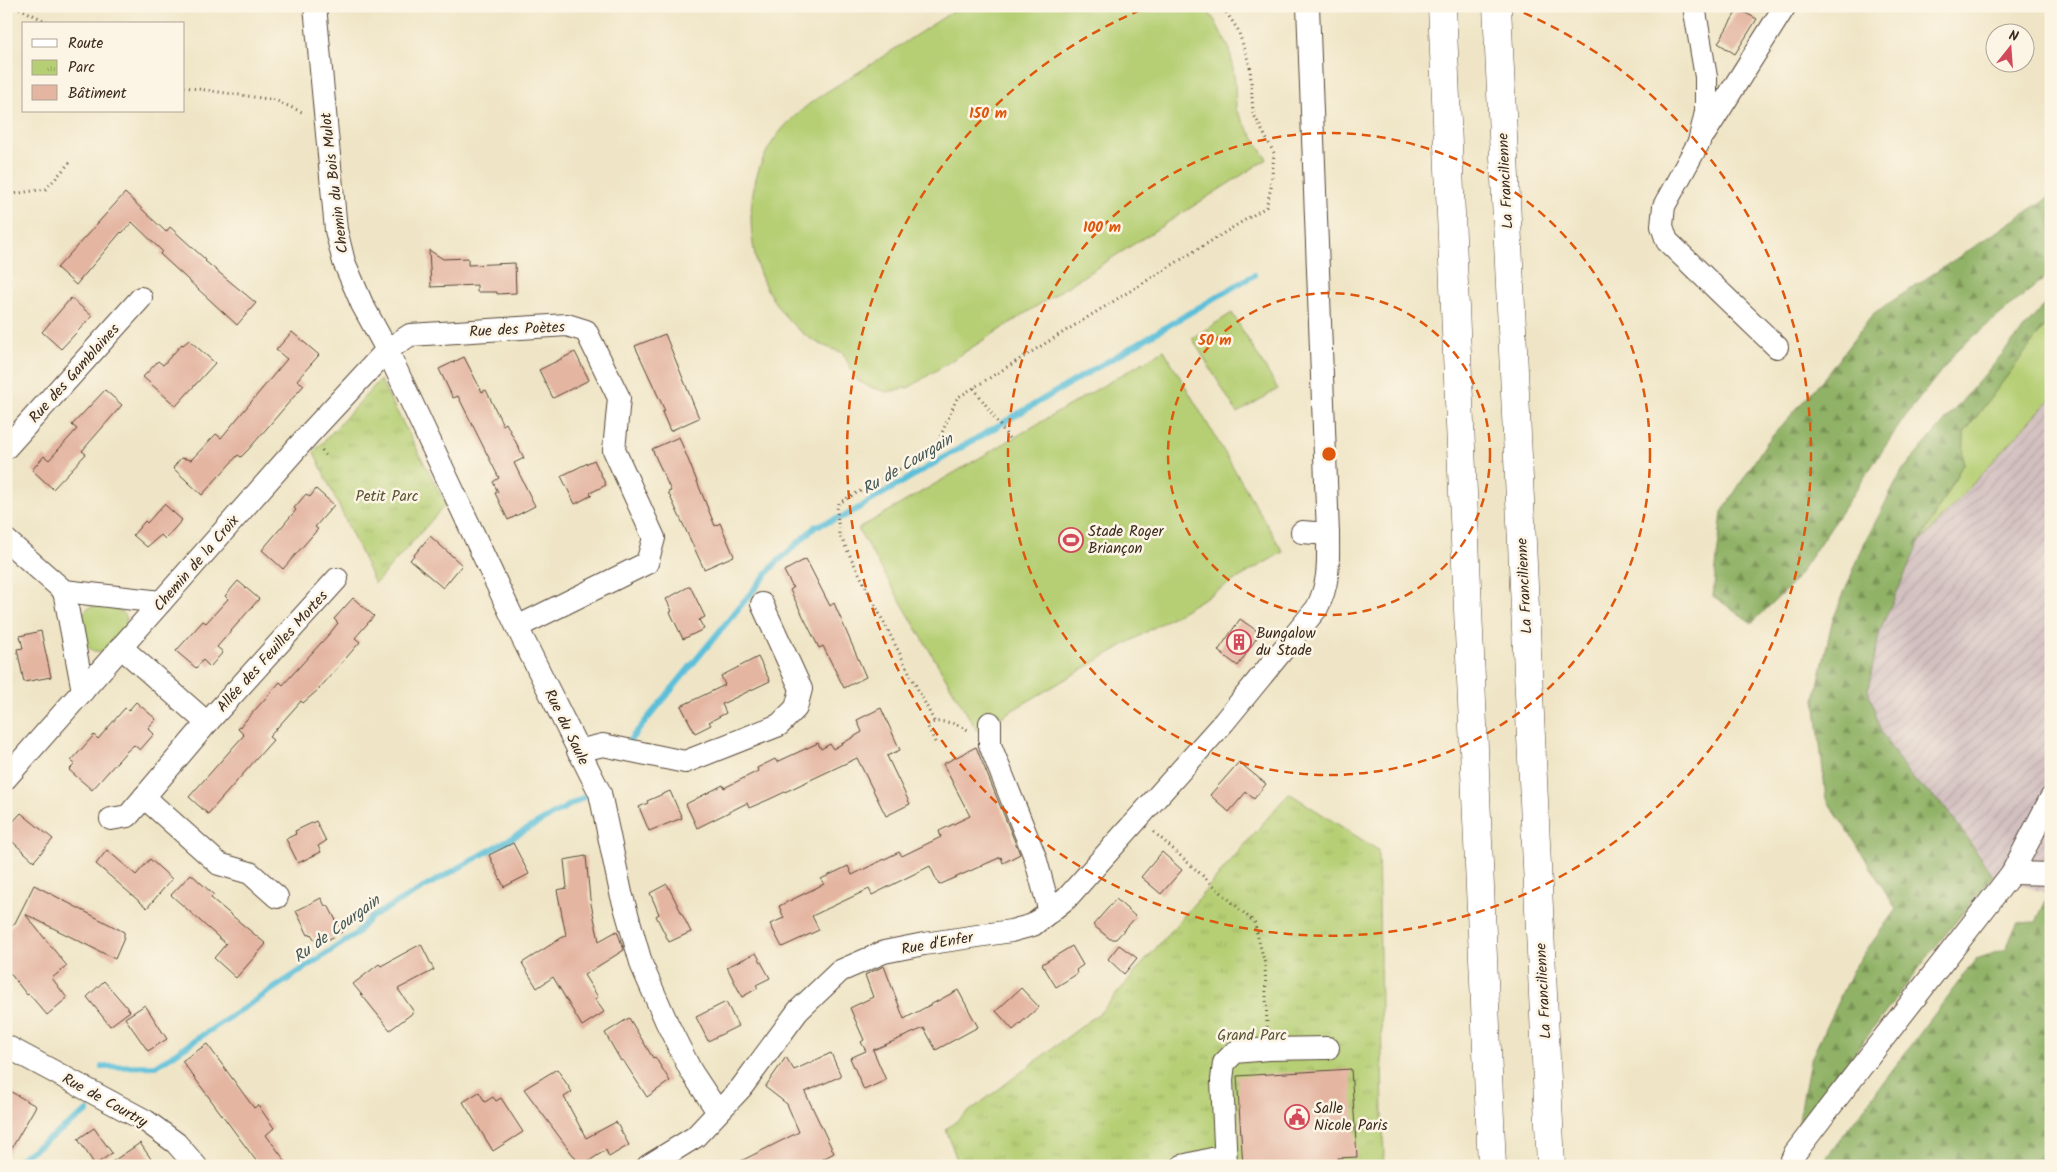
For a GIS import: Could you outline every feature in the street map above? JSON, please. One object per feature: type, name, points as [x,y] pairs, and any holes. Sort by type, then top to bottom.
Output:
[{"type":"highway","points":[[1442,6],[1492,1166]]},
{"type":"highway","name":"La Francilienne","points":[[1497,6],[1551,1166]]},
{"type":"street","name":"Chemin du Bois Mulot","points":[[315,6],[336,230],[344,262],[362,304],[387,350]]},
{"type":"street","name":"Rue d'Enfer","points":[[648,1166],[695,1137],[741,1088],[798,1011],[840,971],[884,952],[1033,926],[1068,898],[1224,722],[1317,608],[1325,592],[1328,573],[1328,534],[1308,6]]},
{"type":"street","points":[[1694,6],[1706,77],[1706,112],[1699,142]]},
{"type":"street","points":[[1777,348],[1667,241],[1662,226],[1664,206],[1699,142],[1785,6]]},
{"type":"street","name":"Rue des Gamblaines","points":[[6,448],[141,298]]},
{"type":"street","name":"Rue des Poètes","points":[[387,350],[410,335],[567,325],[586,331],[619,398],[614,450],[654,538],[647,563],[517,627]]},
{"type":"street","name":"Chemin de la Croix","points":[[6,778],[310,433],[387,350]]},
{"type":"street","name":"Rue du Saule","points":[[387,350],[517,627],[600,793],[621,893],[642,966],[691,1071],[718,1112]]},
{"type":"street","points":[[1302,532],[1328,534]]},
{"type":"street","points":[[6,540],[64,591],[161,602]]},
{"type":"street","name":"Allée des Feuilles Mortes","points":[[111,819],[128,816],[207,724],[337,579]]},
{"type":"street","points":[[64,591],[83,691]]},
{"type":"street","points":[[578,751],[603,745],[684,762],[779,725],[796,708],[801,689],[762,604]]},
{"type":"street","name":"Allée des Feuilles Mortes","points":[[122,648],[207,724]]},
{"type":"street","points":[[990,734],[1036,857],[1050,912]]},
{"type":"street","points":[[144,797],[219,864],[250,873],[277,897]]},
{"type":"street","points":[[1789,1166],[1795,1153],[2012,873],[2051,798]]},
{"type":"street","points":[[2012,873],[2051,874]]},
{"type":"street","name":"Rue de Courtry","points":[[6,1046],[146,1121],[176,1143],[196,1166]]},
{"type":"street","points":[[1182,1166],[1226,1161],[1222,1080],[1224,1063],[1235,1052],[1268,1049],[1328,1048]]},
{"type":"path","points":[[15,6],[47,22]]},
{"type":"path","points":[[934,721],[839,534],[837,509],[839,504],[935,449],[957,398],[1266,207],[1271,188],[1274,153],[1253,112],[1250,66],[1238,30],[1222,6]]},
{"type":"path","points":[[185,87],[275,100],[326,124]]},
{"type":"path","points":[[6,195],[46,188],[71,161]]},
{"type":"path","points":[[974,388],[1010,440]]},
{"type":"path","points":[[935,742],[927,725],[934,721],[948,722],[990,734]]},
{"type":"path","points":[[1138,818],[1254,922],[1265,964],[1268,1049]]},
{"type":"shaded area","points":[[2051,398],[2051,894],[2049,894],[1993,876],[1946,808],[1909,776],[1881,732],[1868,690],[1880,630],[1919,543]]},
{"type":"green space","points":[[961,6],[1204,6],[1215,21],[1230,50],[1235,82],[1236,110],[1267,159],[910,387],[887,392],[870,387],[857,380],[843,353],[807,336],[786,318],[770,294],[758,269],[752,235],[751,214],[753,195],[757,176],[773,141],[802,110],[822,95]]},
{"type":"green space","points":[[2051,196],[2051,273],[1958,349],[1905,417],[1793,583],[1752,623],[1713,596],[1722,512],[1767,442],[1824,378],[1874,313]]},
{"type":"green space","points":[[2051,297],[2051,318],[1964,433],[1963,464],[1919,543],[1880,630],[1868,690],[1881,732],[1909,776],[1946,808],[1993,876],[1932,951],[1797,1129],[1810,1061],[1852,971],[1896,909],[1826,799],[1815,699],[1832,622],[1865,542],[1902,471]]},
{"type":"green space","points":[[1232,313],[1278,389],[1237,413],[1192,338]]},
{"type":"green space","points":[[2051,318],[2051,398],[1919,543],[1963,464],[1964,433]]},
{"type":"green space","name":"Stade Roger Briançon","points":[[1164,350],[1283,552],[977,731],[858,529]]},
{"type":"green space","name":"Petit Parc","points":[[380,380],[446,504],[375,584],[314,452]]},
{"type":"green space","points":[[99,605],[122,612],[126,617],[123,628],[104,651],[92,650],[86,643],[82,632],[81,621],[84,612],[91,607]]},
{"type":"green space","name":"Grand Parc","points":[[1289,793],[1378,850],[1384,1166],[959,1166],[946,1129],[1102,1011]]},
{"type":"green space","points":[[2049,894],[2051,894],[2051,1166],[1820,1166],[1976,959],[2006,949],[2017,923],[2036,922]]},
{"type":"building","points":[[1738,9],[1757,19],[1735,54],[1718,43]]},
{"type":"building","points":[[125,193],[166,232],[170,227],[205,261],[256,303],[237,325],[160,254],[162,251],[132,222],[121,232],[76,285],[57,268]]},
{"type":"building","points":[[429,250],[443,259],[468,258],[468,265],[515,263],[516,293],[477,292],[477,285],[431,287]]},
{"type":"building","points":[[71,298],[92,316],[61,349],[42,332]]},
{"type":"building","points":[[292,332],[319,355],[297,380],[304,385],[248,450],[241,457],[238,455],[202,495],[173,468],[181,458],[191,460],[216,434],[221,438],[287,359],[276,350]]},
{"type":"building","points":[[665,334],[699,418],[670,431],[662,412],[665,411],[635,346]]},
{"type":"building","points":[[189,340],[215,363],[176,406],[143,377],[158,361],[163,365],[182,344]]},
{"type":"building","points":[[575,352],[589,380],[553,398],[539,370]]},
{"type":"building","points":[[464,357],[482,392],[486,390],[503,425],[506,423],[524,458],[514,463],[535,506],[508,520],[495,493],[498,492],[493,482],[499,478],[458,396],[453,398],[439,369]]},
{"type":"building","points":[[105,390],[122,405],[82,451],[86,454],[53,489],[32,470],[44,456],[49,460],[77,429],[72,425]]},
{"type":"building","points":[[679,437],[715,526],[720,523],[734,556],[704,569],[668,492],[671,491],[652,449]]},
{"type":"building","points":[[594,460],[606,485],[590,493],[592,495],[575,504],[561,476]]},
{"type":"building","points":[[316,489],[334,505],[315,527],[318,529],[283,569],[262,550],[296,510],[294,508],[306,494],[310,497]]},
{"type":"building","points":[[164,504],[182,520],[165,539],[161,535],[147,547],[133,535]]},
{"type":"building","points":[[430,536],[462,565],[443,588],[410,560]]},
{"type":"building","points":[[806,559],[830,606],[834,603],[866,677],[844,688],[823,646],[819,648],[790,590],[793,588],[784,571]]},
{"type":"building","points":[[238,581],[259,599],[217,647],[223,652],[210,667],[203,660],[196,668],[176,651],[203,621],[206,623],[228,599],[225,596]]},
{"type":"building","points":[[690,586],[705,617],[699,620],[704,629],[683,639],[666,599]]},
{"type":"building","points":[[353,598],[374,616],[355,638],[360,642],[318,690],[303,703],[301,701],[269,737],[273,740],[208,814],[189,797],[244,735],[238,729],[280,682],[283,685],[330,633],[338,623],[334,619]]},
{"type":"building","name":"Bungalow du Stade","points":[[1240,619],[1260,633],[1238,666],[1218,651]]},
{"type":"building","points":[[41,631],[51,677],[24,682],[17,649],[23,648],[20,636]]},
{"type":"building","points":[[758,657],[770,681],[722,704],[726,713],[709,722],[711,725],[695,733],[681,706],[725,685],[721,676]]},
{"type":"building","points":[[136,702],[156,719],[148,728],[154,734],[140,750],[134,745],[126,752],[92,790],[69,770],[75,764],[71,761],[94,735],[98,739],[125,708],[128,711]]},
{"type":"building","points":[[881,708],[900,750],[887,756],[910,804],[886,816],[857,758],[749,808],[747,803],[697,828],[686,804],[723,785],[724,788],[758,771],[757,768],[775,759],[777,762],[818,743],[821,749],[830,744],[833,749],[862,732],[857,720]]},
{"type":"building","points":[[976,747],[1020,854],[1003,863],[1001,857],[939,885],[930,866],[872,895],[869,889],[812,916],[819,930],[782,947],[770,924],[784,918],[779,906],[824,884],[821,879],[848,866],[852,875],[899,852],[902,856],[941,837],[939,831],[970,816],[943,764]]},
{"type":"building","points":[[1239,762],[1266,784],[1254,799],[1246,792],[1229,812],[1210,795]]},
{"type":"building","points":[[670,791],[682,818],[649,831],[639,807],[648,803],[647,801]]},
{"type":"building","points":[[21,813],[53,839],[34,861],[6,836],[6,829]]},
{"type":"building","points":[[316,821],[326,841],[318,846],[321,852],[298,863],[286,839],[296,834],[295,831]]},
{"type":"building","points":[[513,843],[529,874],[504,887],[489,855]]},
{"type":"building","points":[[107,850],[136,875],[150,859],[172,879],[147,908],[96,864]]},
{"type":"building","points":[[1162,852],[1182,870],[1161,894],[1141,877]]},
{"type":"building","points":[[586,856],[590,899],[599,941],[617,931],[624,950],[584,975],[598,997],[595,999],[604,1012],[582,1026],[553,977],[537,988],[522,963],[566,935],[557,890],[567,888],[564,860]]},
{"type":"building","points":[[191,874],[214,895],[211,898],[266,944],[236,978],[214,958],[226,944],[171,895]]},
{"type":"building","points":[[667,884],[691,932],[669,942],[656,916],[659,914],[650,893]]},
{"type":"building","points":[[34,885],[124,932],[124,938],[115,959],[25,914],[67,966],[52,978],[67,998],[47,1015],[29,994],[27,995],[6,968],[6,931],[15,923]]},
{"type":"building","points":[[321,898],[325,906],[328,905],[342,932],[318,945],[311,934],[308,935],[296,911]]},
{"type":"building","points":[[1116,899],[1136,917],[1116,939],[1110,939],[1093,925]]},
{"type":"building","points":[[421,944],[434,970],[398,989],[414,1012],[390,1030],[353,984],[379,964],[381,966]]},
{"type":"building","points":[[1119,945],[1137,958],[1124,974],[1108,959]]},
{"type":"building","points":[[1072,946],[1083,965],[1076,970],[1077,974],[1056,987],[1042,964]]},
{"type":"building","points":[[756,953],[770,978],[756,985],[758,988],[742,997],[727,967]]},
{"type":"building","points":[[884,966],[904,1019],[958,990],[978,1027],[936,1050],[924,1028],[873,1050],[886,1080],[864,1090],[850,1058],[866,1051],[861,1042],[864,1040],[850,1008],[873,997],[865,975]]},
{"type":"building","points":[[104,981],[130,1011],[110,1026],[87,997]]},
{"type":"building","points":[[1021,988],[1039,1007],[1013,1030],[996,1011]]},
{"type":"building","points":[[726,1002],[738,1026],[708,1041],[696,1017]]},
{"type":"building","points":[[145,1005],[167,1039],[148,1051],[125,1018]]},
{"type":"building","points":[[629,1018],[653,1058],[655,1057],[670,1081],[647,1097],[623,1060],[621,1061],[605,1033]]},
{"type":"building","points":[[207,1044],[254,1108],[258,1105],[274,1128],[266,1135],[289,1166],[260,1166],[182,1061]]},
{"type":"building","points":[[831,1053],[841,1076],[805,1092],[834,1153],[810,1166],[731,1166],[799,1132],[787,1104],[765,1087],[786,1057],[794,1070]]},
{"type":"building","points":[[557,1069],[572,1092],[564,1097],[586,1138],[616,1122],[629,1145],[609,1157],[606,1150],[581,1166],[524,1089]]},
{"type":"building","name":"Salle Nicole Paris","points":[[1351,1069],[1357,1157],[1338,1158],[1339,1166],[1243,1166],[1237,1076]]},
{"type":"building","points":[[6,1089],[36,1106],[6,1158]]},
{"type":"building","points":[[479,1092],[485,1102],[493,1097],[496,1101],[501,1098],[523,1132],[493,1151],[463,1102]]},
{"type":"building","points":[[94,1128],[112,1153],[95,1165],[78,1139]]},
{"type":"building","points":[[140,1143],[156,1166],[106,1166]]},
{"type":"waterway","name":"Ru de Courgain","points":[[630,740],[774,565],[816,526],[845,516],[1254,275]]},
{"type":"waterway","name":"Ru de Courgain","points":[[102,1067],[156,1066],[356,934],[370,918],[584,797]]},
{"type":"waterway","name":"Ru de Courgain","points":[[10,1166],[88,1111]]},
{"type":"place","name":"Stade Roger Briançon","points":[[1071,540]]},
{"type":"place","name":"Bungalow du Stade","points":[[1239,642]]},
{"type":"place","name":"Salle Nicole Paris","points":[[1297,1117]]}]
